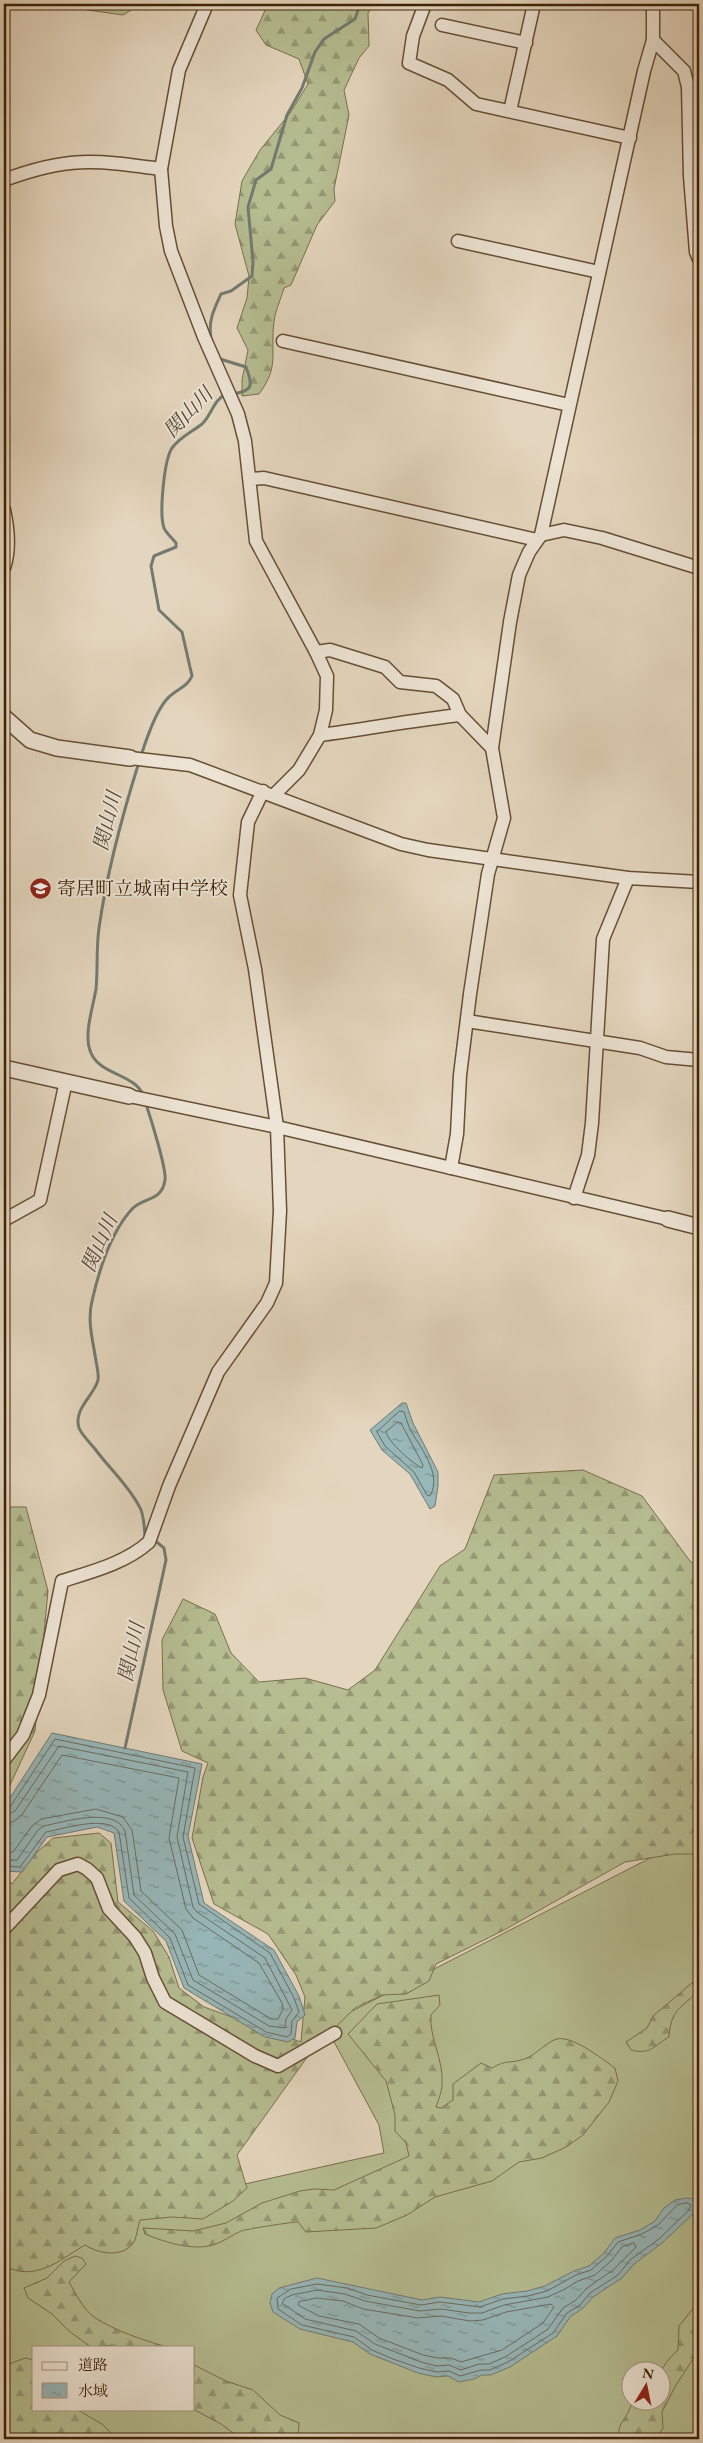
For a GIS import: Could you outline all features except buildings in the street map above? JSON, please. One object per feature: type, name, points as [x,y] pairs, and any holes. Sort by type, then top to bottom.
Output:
[{"type":"street","points":[[4,1760],[23,1735],[40,1695],[62,1582],[104,1567],[142,1548],[149,1542],[169,1486],[218,1372],[267,1303],[276,1284],[280,1211],[277,1127],[255,970],[240,895],[248,822],[269,793],[299,770],[320,735],[326,710],[327,676],[256,541],[250,479],[238,414],[214,364],[171,250],[166,226],[161,169],[179,70],[207,4]]},
{"type":"street","points":[[425,4],[413,36],[409,62],[448,80],[476,104],[630,138]]},
{"type":"street","points":[[510,111],[534,4]]},
{"type":"street","points":[[451,1168],[457,1134],[467,1021],[490,860],[504,818],[492,748],[510,622],[519,575],[539,537],[644,71],[653,40],[653,4]]},
{"type":"street","points":[[442,25],[526,43]]},
{"type":"street","points":[[653,40],[684,71],[688,87],[690,176],[696,252],[699,259]]},
{"type":"street","points":[[4,180],[30,170],[68,162],[109,162],[161,169]]},
{"type":"street","points":[[458,241],[598,272]]},
{"type":"street","points":[[283,341],[569,405]]},
{"type":"street","points":[[250,479],[264,478],[539,537],[564,530],[602,538],[699,568]]},
{"type":"street","points":[[4,510],[7,522],[7,550],[4,568]]},
{"type":"street","points":[[316,652],[330,650],[385,667],[400,682],[436,686],[453,699],[460,715],[492,748]]},
{"type":"street","points":[[320,735],[369,729],[405,720],[460,715]]},
{"type":"street","points":[[4,717],[30,740],[57,748],[190,765],[401,844],[490,860],[628,878],[699,882]]},
{"type":"street","points":[[574,1198],[588,1155],[598,1042],[603,939],[628,878]]},
{"type":"street","points":[[467,1021],[640,1048],[666,1057],[699,1060]]},
{"type":"street","points":[[4,1068],[277,1127],[699,1227]]},
{"type":"street","points":[[4,1220],[40,1200],[66,1081]]},
{"type":"street","points":[[4,1929],[59,1870],[78,1864],[97,1878],[109,1909],[135,1937],[145,1953],[153,1978],[164,2002],[255,2056],[278,2066],[335,2033]]},
{"type":"green space","points":[[66,4],[141,4],[123,15],[66,7]]},
{"type":"green space","points":[[268,4],[374,4],[368,13],[369,46],[359,58],[344,90],[349,115],[334,189],[335,201],[317,225],[291,285],[284,288],[275,318],[272,367],[266,384],[259,394],[242,396],[242,380],[248,350],[237,328],[247,298],[249,276],[235,224],[242,181],[260,150],[290,113],[308,84],[299,59],[266,45],[256,30]]},
{"type":"green space","points":[[583,1470],[642,1496],[690,1561],[699,1568],[699,1854],[675,1854],[625,1862],[506,1929],[436,1964],[429,1981],[406,1994],[382,1995],[355,2008],[313,2049],[237,2155],[247,2188],[233,2201],[203,2219],[172,2217],[140,2220],[135,2240],[125,2250],[112,2253],[104,2252],[85,2245],[56,2263],[37,2271],[26,2272],[4,2266],[4,1877],[12,1884],[37,1852],[53,1838],[99,1833],[111,1843],[118,1902],[153,1931],[169,1957],[179,1988],[204,2007],[301,2042],[305,1997],[296,1975],[268,1934],[214,1904],[192,1838],[203,1777],[208,1763],[182,1751],[163,1690],[162,1640],[183,1599],[215,1614],[231,1653],[259,1682],[305,1678],[348,1690],[375,1670],[440,1566],[465,1549],[494,1475]]},
{"type":"green space","points":[[4,1507],[26,1507],[48,1591],[35,1731],[4,1798]]},
{"type":"green space","points":[[699,1834],[699,2439],[97,2439],[53,2410],[195,2410],[195,2346],[32,2346],[32,2389],[4,2358],[4,2254],[115,2213],[384,2153],[379,2125],[325,2025]]},
{"type":"green space","points":[[699,1977],[699,1990],[675,2014],[670,2027],[669,2037],[647,2050],[631,2050],[626,2042],[647,2028],[653,2016]]},
{"type":"green space","points":[[439,1995],[440,2005],[431,2015],[432,2032],[442,2075],[441,2090],[436,2107],[441,2108],[453,2100],[453,2084],[481,2063],[492,2068],[497,2065],[521,2060],[550,2042],[560,2039],[576,2043],[615,2068],[618,2081],[609,2102],[583,2135],[566,2147],[542,2158],[519,2162],[492,2181],[435,2197],[407,2215],[376,2228],[306,2232],[298,2222],[294,2222],[241,2231],[217,2244],[205,2247],[170,2243],[145,2234],[143,2228],[193,2231],[226,2223],[262,2203],[300,2191],[314,2189],[334,2190],[409,2156],[406,2143],[395,2131],[395,2115],[386,2081],[348,2034],[377,2004]]},
{"type":"green space","points":[[75,2256],[82,2258],[86,2264],[69,2282],[90,2314],[120,2331],[164,2346],[90,2346],[69,2331],[52,2314],[28,2298],[24,2288],[47,2278],[64,2261]]},
{"type":"green space","points":[[699,2301],[699,2350],[670,2397],[670,2360],[668,2360],[678,2350],[679,2326]]},
{"type":"green space","points":[[25,2358],[32,2360],[32,2410],[78,2410],[102,2424],[117,2439],[4,2439],[4,2363],[9,2364]]},
{"type":"green space","points":[[195,2366],[226,2381],[253,2390],[280,2415],[299,2423],[298,2439],[241,2439],[221,2424],[195,2410]]},
{"type":"green space","points":[[629,2410],[663,2410],[663,2428],[656,2439],[621,2439],[620,2427]]},
{"type":"water","points":[[402,1403],[406,1403],[413,1423],[438,1472],[435,1506],[430,1509],[410,1474],[382,1450],[370,1430]]},
{"type":"water","points":[[52,1733],[202,1764],[188,1836],[204,1903],[274,1950],[299,1996],[305,2015],[297,2022],[295,2038],[288,2042],[265,2037],[184,1988],[166,1941],[124,1901],[114,1833],[97,1827],[47,1837],[22,1872],[4,1871],[4,1807]]},
{"type":"water","points":[[696,2199],[698,2204],[694,2213],[662,2243],[634,2264],[622,2278],[593,2297],[583,2308],[570,2317],[557,2336],[510,2367],[491,2375],[482,2375],[459,2382],[448,2376],[436,2377],[418,2373],[370,2354],[353,2342],[300,2329],[273,2312],[270,2303],[272,2294],[279,2288],[317,2278],[422,2300],[440,2297],[479,2302],[502,2294],[527,2291],[545,2286],[574,2271],[589,2266],[604,2253],[615,2238],[640,2230],[655,2221],[664,2208],[675,2200]]},
{"type":"waterway","name":"関山川","points":[[211,338],[211,321],[221,294],[231,291],[252,276],[253,262],[248,207],[256,180],[271,169],[287,115],[302,88],[315,52],[324,39],[355,19],[360,4]]},
{"type":"waterway","name":"関山川","points":[[220,359],[246,367],[250,386],[244,391],[232,394]]},
{"type":"waterway","name":"関山川","points":[[141,756],[152,724],[165,701],[185,685],[192,676],[182,632],[159,610],[151,566],[154,556],[176,547],[176,543],[164,528],[162,511],[169,454],[175,444],[202,424],[218,400],[226,394]]},
{"type":"waterway","name":"関山川","points":[[139,762],[116,844],[102,907],[98,936],[96,989],[89,1021],[88,1038],[91,1053],[95,1060],[102,1066],[133,1083],[143,1095]]},
{"type":"waterway","name":"関山川","points":[[146,1104],[161,1155],[165,1180],[163,1187],[157,1195],[138,1204],[125,1217],[112,1239],[102,1264],[90,1316],[98,1380],[93,1392],[81,1409],[78,1421],[79,1428],[84,1436],[135,1498],[142,1512],[145,1535],[147,1536]]},
{"type":"waterway","name":"関山川","points":[[125,1748],[166,1560],[164,1548],[153,1539]]},
{"type":"place","name":"寄居町立城南中学校","points":[[41,888]]}]
